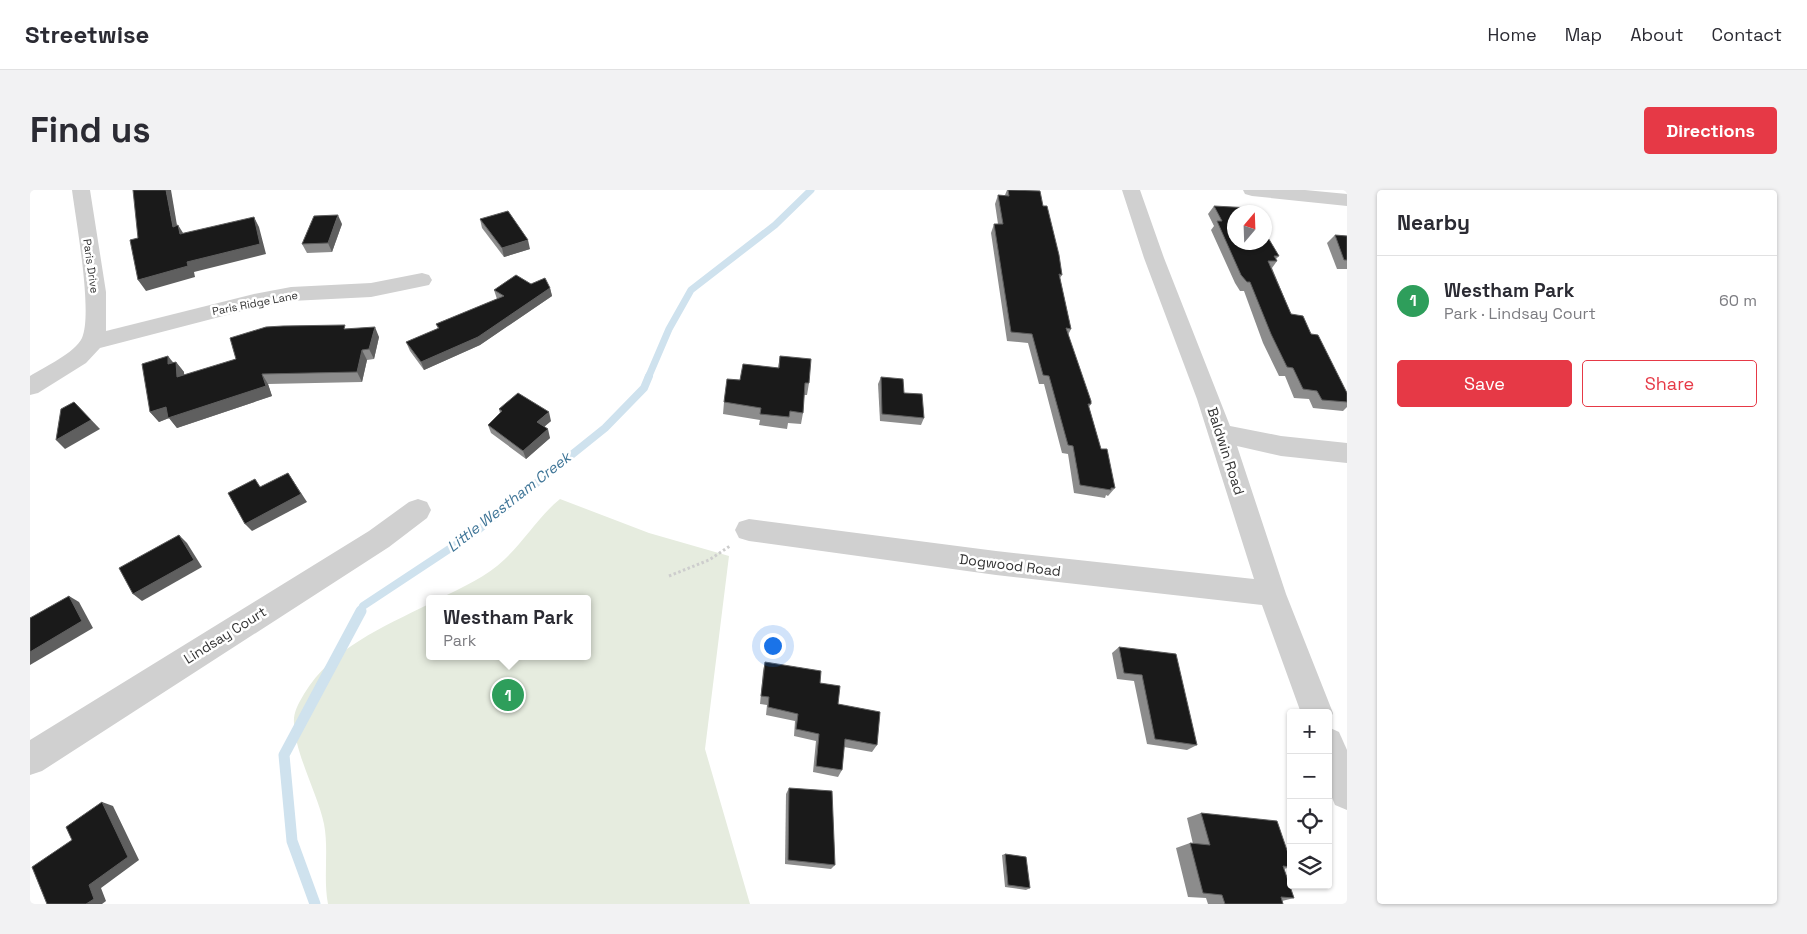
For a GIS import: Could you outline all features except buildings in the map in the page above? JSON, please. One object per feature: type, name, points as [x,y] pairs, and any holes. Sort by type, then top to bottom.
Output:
[{"type":"street","name":"Paris Drive","points":[[81,190],[95,292],[96,326],[92,342]]},
{"type":"street","name":"Baldwin Road","points":[[1131,190],[1154,258],[1220,433],[1254,533],[1272,594],[1315,709]]},
{"type":"street","points":[[1252,190],[1347,200]]},
{"type":"street","name":"Paris Ridge Lane","points":[[92,342],[254,301],[298,294],[371,290],[422,280]]},
{"type":"street","points":[[30,387],[74,360],[92,342]]},
{"type":"street","points":[[1220,433],[1281,446],[1347,453]]},
{"type":"street","name":"Lindsay Court","points":[[30,759],[370,544],[418,510]]},
{"type":"street","name":"Dogwood Road","points":[[749,530],[996,564],[1272,594]]},
{"type":"street","points":[[1332,754],[1347,793]]},
{"type":"path","points":[[669,576],[709,560],[727,549],[749,530]]},
{"type":"shaded area","points":[[560,499],[649,533],[729,556],[705,749],[750,904],[328,904],[324,824],[301,757],[294,730],[294,718],[302,697],[316,678],[344,651],[377,630],[426,606],[426,660],[591,660],[591,595],[447,595],[474,581],[498,565],[512,552],[545,513]]},
{"type":"waterway","name":"Little Westham Creek","points":[[648,378],[669,329],[691,290],[775,225],[811,190]]},
{"type":"waterway","name":"Little Westham Creek","points":[[360,612],[363,606],[478,530],[605,428],[644,388],[649,376]]},
{"type":"waterway","name":"Little Westham Creek","points":[[315,904],[292,841],[284,755],[361,611]]},
{"type":"place","name":"Westham Park","points":[[508,695]]}]
